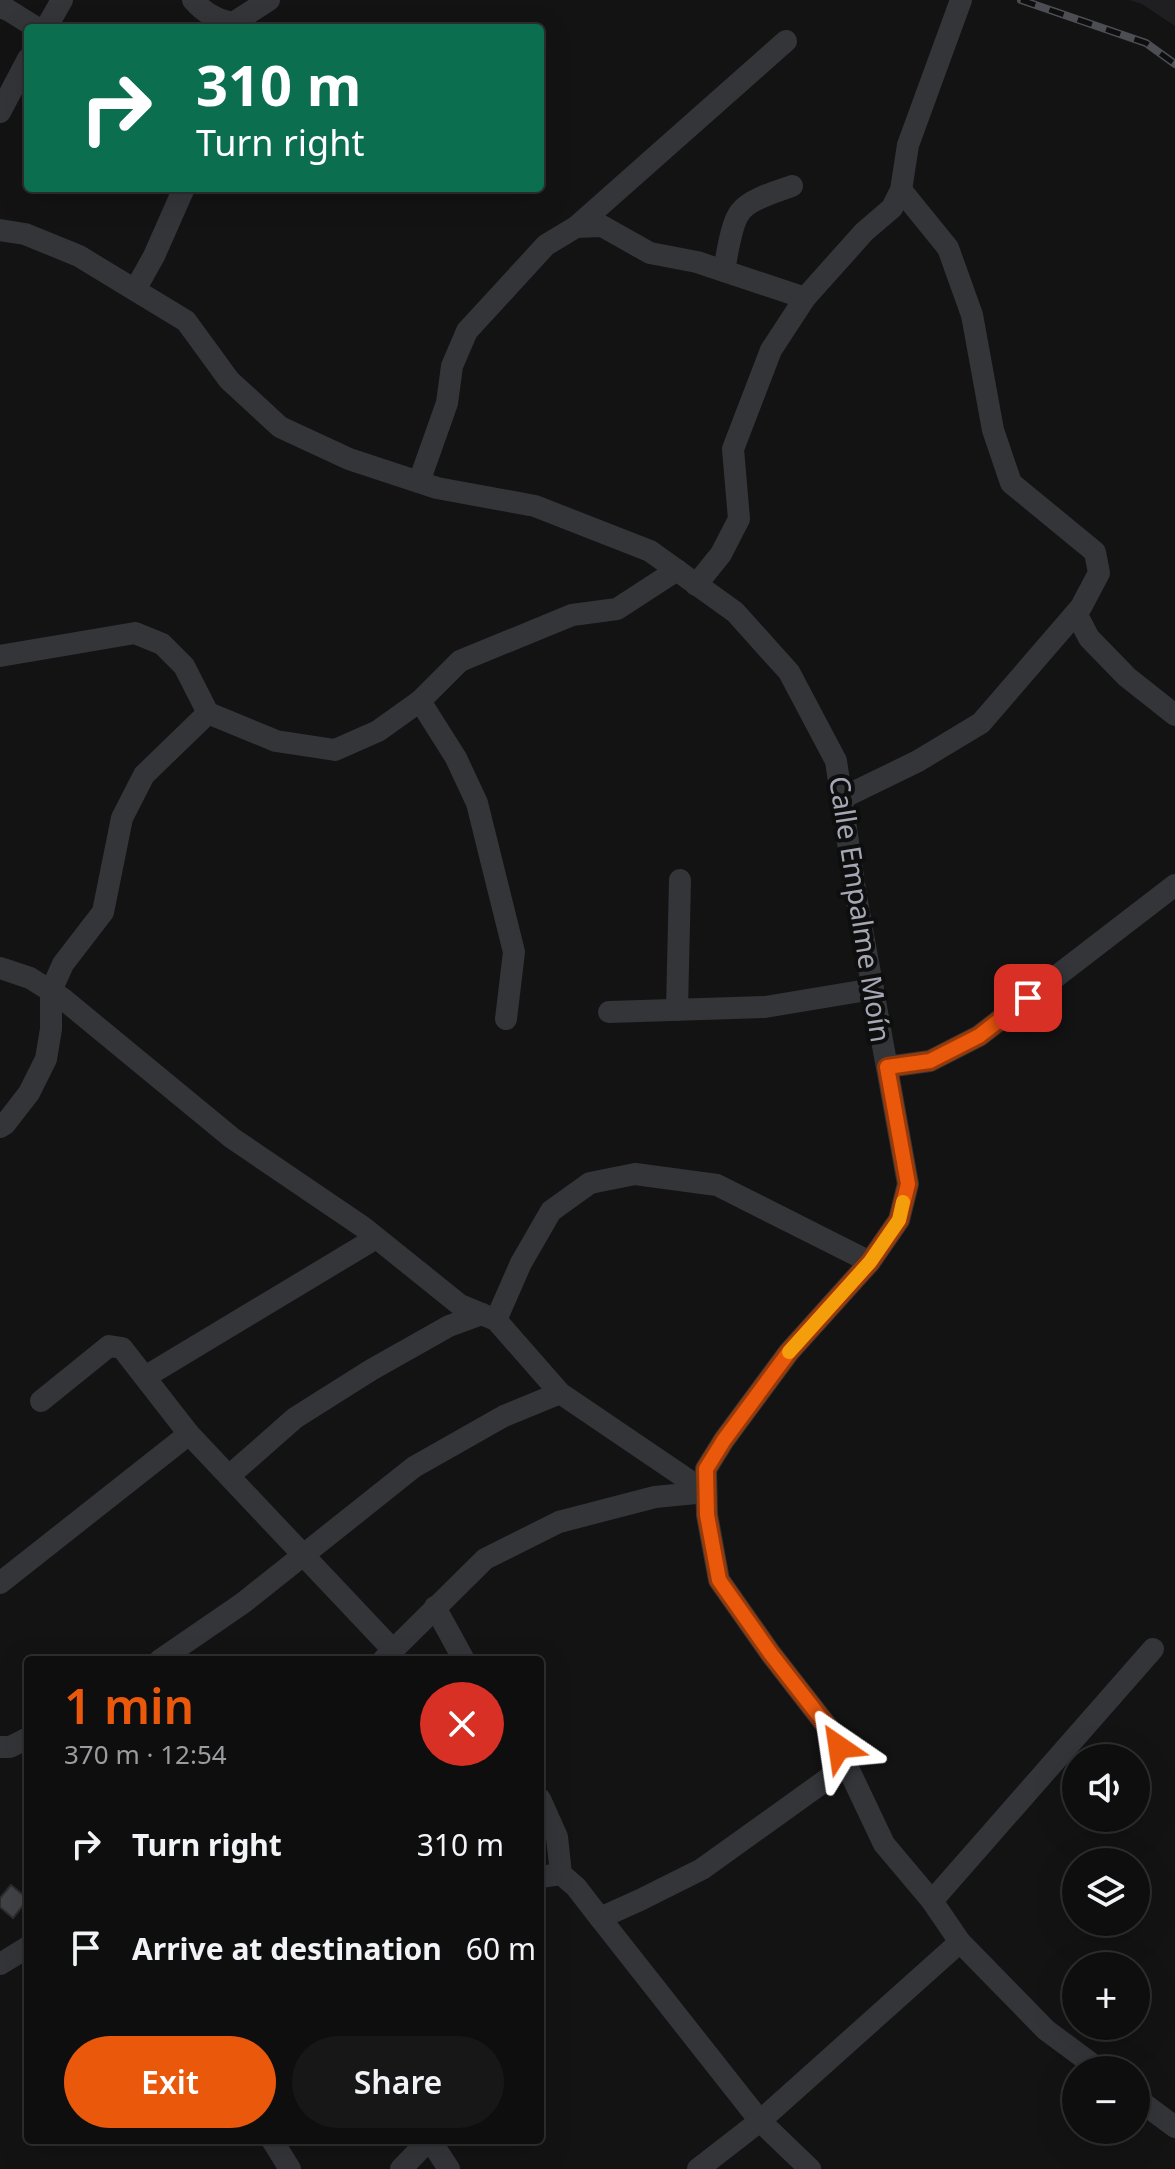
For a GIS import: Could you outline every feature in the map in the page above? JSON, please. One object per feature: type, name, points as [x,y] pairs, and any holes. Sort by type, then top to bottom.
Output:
[{"type":"street","points":[[48,24],[62,0]]},
{"type":"street","points":[[193,0],[211,16],[233,23],[269,0]]},
{"type":"street","points":[[696,585],[721,554],[739,519],[733,449],[771,350],[805,298],[864,232],[892,208],[901,190],[908,145],[961,0]]},
{"type":"street","points":[[0,7],[32,24]]},
{"type":"street","points":[[419,482],[447,403],[452,366],[467,331],[546,245],[576,227],[786,41]]},
{"type":"street","points":[[0,112],[24,67]]},
{"type":"street","points":[[724,271],[732,233],[741,210],[792,186]]},
{"type":"street","points":[[842,798],[918,761],[981,723],[1076,613],[1099,573],[1095,552],[1011,483],[993,430],[972,315],[948,248],[901,190]]},
{"type":"street","points":[[135,290],[182,192]]},
{"type":"street","points":[[576,227],[602,226],[650,253],[697,262],[805,298]]},
{"type":"street","name":"Calle Empalme Moín","points":[[0,230],[25,234],[79,256],[186,321],[229,380],[280,427],[349,459],[437,488],[535,506],[650,551],[735,612],[789,672],[836,761],[856,896],[908,1184],[899,1220],[870,1262],[789,1352],[706,1469],[707,1515],[719,1580],[830,1730],[884,1844],[932,1901],[960,1942],[1046,2030],[1081,2056]]},
{"type":"street","points":[[0,656],[135,633],[162,644],[184,666],[208,713],[276,741],[335,750],[378,731],[420,701],[460,661],[572,615],[617,609],[677,570]]},
{"type":"street","points":[[1076,613],[1089,638],[1117,667],[1175,715]]},
{"type":"street","points":[[420,701],[456,758],[477,803],[514,952],[506,1019]]},
{"type":"street","points":[[0,1127],[29,1093],[46,1059],[51,1029],[51,991],[63,964],[103,912],[122,818],[144,775],[208,713]]},
{"type":"street","points":[[677,1010],[680,880]]},
{"type":"street","points":[[887,1067],[930,1061],[979,1036],[1175,885]]},
{"type":"street","points":[[0,968],[30,978],[62,998],[232,1138],[376,1238],[460,1305],[489,1317],[560,1393],[706,1492]]},
{"type":"street","points":[[609,1012],[765,1007],[873,989]]},
{"type":"street","points":[[229,1476],[295,1418],[371,1370],[449,1326],[489,1317],[551,1211],[590,1183],[635,1174],[717,1185],[870,1262]]},
{"type":"street","points":[[145,1377],[376,1238]]},
{"type":"street","points":[[41,1401],[109,1346],[122,1348],[189,1434],[303,1555],[388,1655],[485,1559],[559,1522],[655,1497],[706,1492]]},
{"type":"street","points":[[166,1656],[243,1603],[414,1467],[504,1416],[560,1393]]},
{"type":"street","points":[[0,1583],[189,1434]]},
{"type":"street","points":[[435,1607],[462,1656]]},
{"type":"street","points":[[932,1901],[1153,1649]]},
{"type":"street","points":[[0,1747],[10,1747],[24,1740]]},
{"type":"street","points":[[600,1918],[702,1869],[847,1765]]},
{"type":"street","points":[[544,1808],[557,1837],[550,1876],[576,1887],[760,2121],[810,2169]]},
{"type":"street","points":[[698,2169],[760,2121],[960,1942]]},
{"type":"street","points":[[0,1964],[24,1949]]},
{"type":"street","points":[[1150,2108],[1175,2127]]},
{"type":"street","points":[[274,2144],[290,2169]]},
{"type":"street","points":[[401,2169],[426,2144]]},
{"type":"street","points":[[433,2144],[449,2169]]},
{"type":"shaded area","points":[[1129,0],[1175,0],[1175,26],[1142,4]]},
{"type":"building","points":[[11,1885],[24,1896],[24,1904],[13,1918],[0,1907],[0,1898]]},
{"type":"railway","points":[[1021,0],[1146,43],[1175,64]]},
{"type":"slow traffic","points":[[789,1352],[870,1262],[899,1220],[903,1202]]},
{"type":"route","points":[[839,1747],[830,1730],[719,1580],[707,1515],[706,1469],[789,1352],[870,1262],[899,1220],[908,1184],[887,1067],[930,1061],[979,1036],[1028,998]]}]
